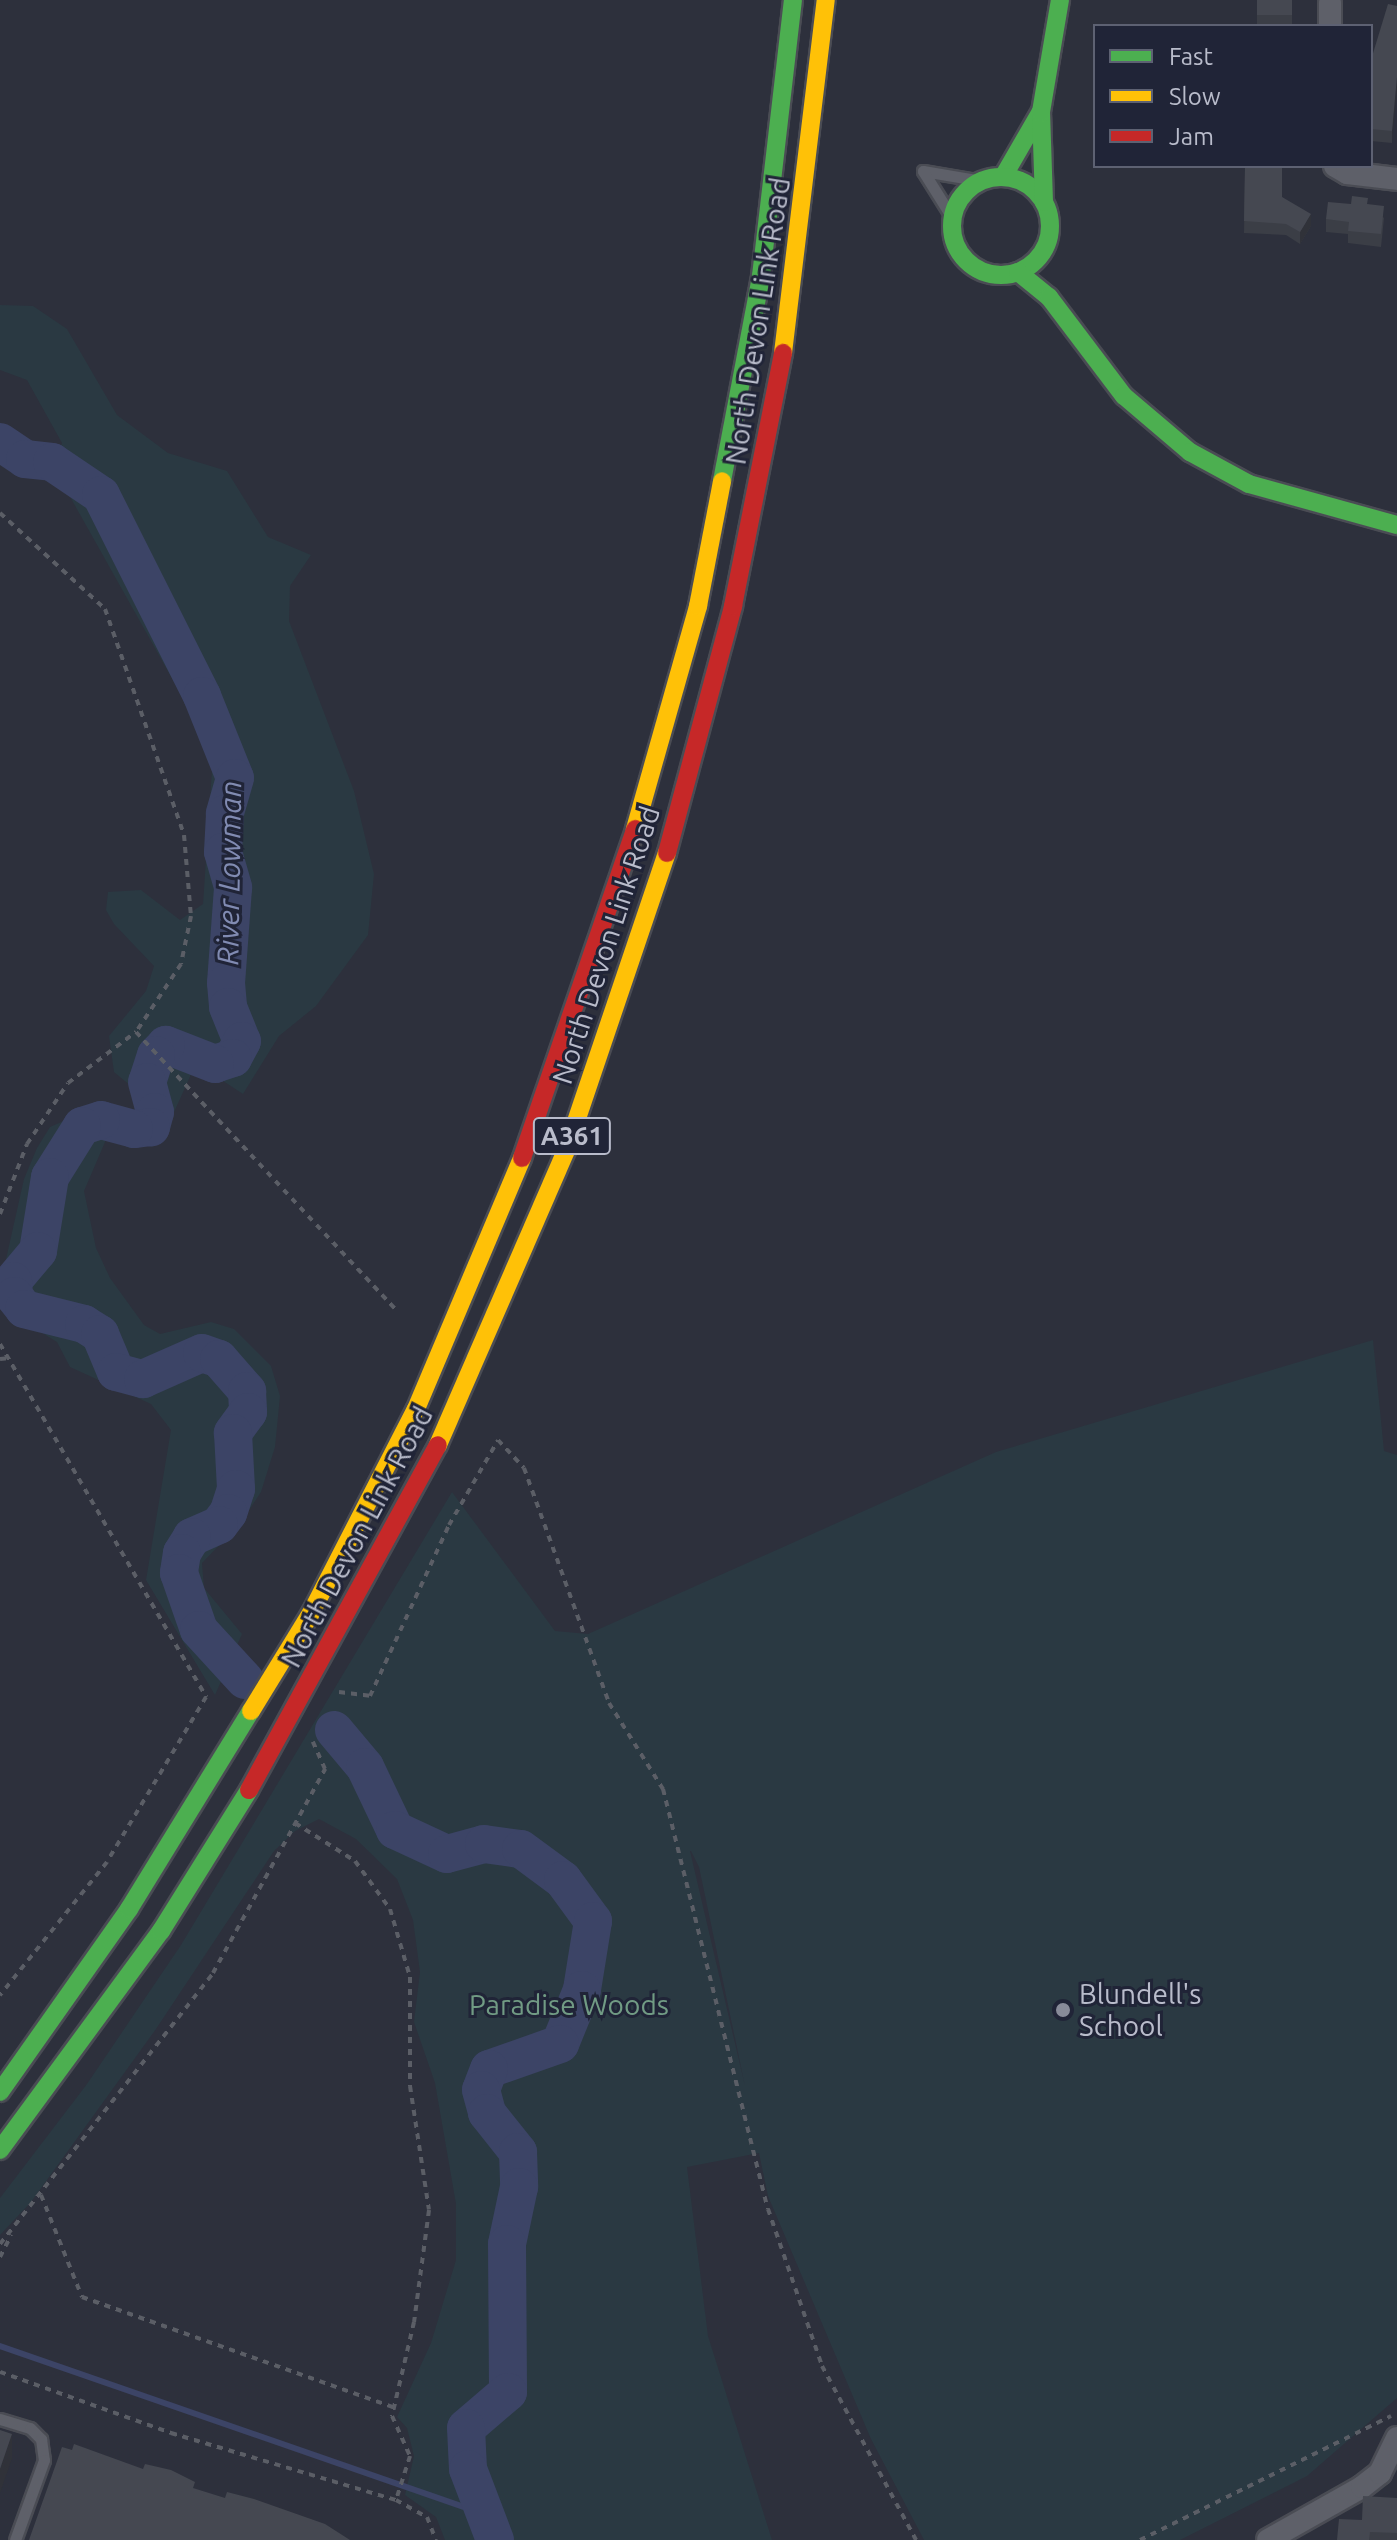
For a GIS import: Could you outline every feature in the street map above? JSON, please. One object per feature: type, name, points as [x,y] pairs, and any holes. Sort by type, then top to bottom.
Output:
[{"type":"main road","name":"North Devon Link Road","points":[[0,2092],[138,1896],[311,1613],[416,1409],[538,1119],[622,877],[698,606],[761,276],[793,0]]},
{"type":"main road","name":"North Devon Link Road","points":[[0,2150],[161,1931],[330,1653],[449,1423],[567,1148],[657,890],[733,606],[790,315],[827,0]]},
{"type":"main road","points":[[1060,0],[1041,112],[1044,202],[1050,221],[1048,241],[1079,334]]},
{"type":"main road","points":[[1003,177],[1041,112]]},
{"type":"main road","points":[[1044,202],[1026,184],[1003,177],[983,181],[963,196],[953,219],[956,244],[970,264],[993,274],[1018,272],[1038,258],[1048,241]]},
{"type":"main road","points":[[1018,272],[1044,291],[1144,416],[1209,465],[1269,491],[1397,525]]},
{"type":"street","points":[[1338,168],[1347,173],[1397,179]]},
{"type":"street","points":[[1268,2540],[1302,2532],[1380,2473],[1397,2438]]},
{"type":"lane","points":[[953,219],[923,171],[983,181]]},
{"type":"lane","points":[[0,2419],[30,2428],[41,2439],[44,2460],[15,2540]]},
{"type":"path","points":[[0,513],[105,609],[184,835],[191,916],[181,964],[136,1032],[68,1083],[27,1144],[0,1214]]},
{"type":"path","points":[[136,1032],[396,1310]]},
{"type":"path","points":[[0,1344],[206,1697],[107,1862],[0,1995]]},
{"type":"path","points":[[0,1359],[10,1358]]},
{"type":"path","points":[[336,1692],[370,1696],[449,1525],[498,1440],[524,1468],[609,1703],[663,1789],[768,2209],[822,2366],[916,2540]]},
{"type":"path","points":[[0,2244],[213,1973],[325,1769],[310,1735]]},
{"type":"path","points":[[295,1823],[355,1861],[390,1909],[410,1977],[410,2086],[429,2210],[396,2408],[392,2416],[410,2456],[397,2498]]},
{"type":"path","points":[[41,2195],[82,2297],[396,2408]]},
{"type":"path","points":[[0,2257],[14,2228]]},
{"type":"path","points":[[0,2372],[171,2433],[397,2498],[427,2517],[436,2540]]},
{"type":"path","points":[[1140,2540],[1377,2420],[1397,2415]]},
{"type":"green space","points":[[0,305],[33,306],[67,329],[117,415],[168,453],[227,471],[268,537],[311,555],[290,586],[289,621],[354,791],[374,874],[368,935],[316,1006],[279,1036],[243,1094],[211,1073],[193,1070],[171,1119],[114,1072],[109,1036],[146,991],[154,966],[114,924],[106,910],[108,892],[141,890],[180,920],[203,904],[212,770],[197,723],[64,486],[49,476],[62,443],[27,380],[0,370]]},
{"type":"green space","points":[[102,1104],[113,1108],[105,1142],[84,1191],[96,1248],[110,1278],[144,1325],[160,1334],[211,1322],[234,1329],[271,1366],[280,1396],[275,1447],[261,1492],[240,1524],[202,1563],[204,1588],[242,1634],[215,1695],[146,1580],[171,1430],[151,1404],[70,1367],[57,1342],[23,1321],[8,1304],[2,1277],[24,1179],[37,1148],[50,1127]]},
{"type":"green space","name":"Blundell's School","points":[[1373,1340],[1384,1451],[1397,1455],[1397,2398],[1307,2476],[1180,2540],[924,2540],[871,2439],[768,2196],[759,2153],[687,2167],[708,2336],[772,2540],[445,2540],[436,2517],[405,2495],[414,2456],[407,2428],[397,2417],[431,2343],[456,2260],[456,2204],[435,2083],[414,2022],[420,1972],[413,1920],[397,1879],[356,1839],[319,1819],[295,1831],[274,1851],[156,2029],[31,2202],[0,2235],[0,2198],[87,2084],[181,1945],[452,1492],[555,1631],[588,1634],[996,1452]],"holes":[[[690,1851],[699,1867],[745,2086]]]},
{"type":"building","points":[[1257,0],[1292,0],[1292,15],[1257,15]]},
{"type":"building","points":[[1388,4],[1397,6],[1397,77],[1392,131],[1373,129],[1373,53]]},
{"type":"building","points":[[1245,168],[1282,168],[1282,197],[1311,214],[1300,232],[1286,224],[1244,221]]},
{"type":"building","points":[[1352,196],[1368,198],[1367,204],[1384,206],[1381,234],[1348,231],[1349,222],[1326,219],[1328,202],[1351,204]]},
{"type":"building","points":[[0,2430],[12,2434],[0,2469]]},
{"type":"building","points":[[74,2444],[143,2469],[145,2464],[171,2470],[195,2482],[193,2488],[225,2498],[227,2492],[254,2499],[325,2524],[350,2540],[29,2540],[62,2447],[72,2450]]},
{"type":"building","points":[[1363,2496],[1397,2498],[1397,2533],[1370,2532],[1369,2540],[1337,2540],[1339,2519],[1362,2520]]},
{"type":"waterway","name":"River Lowman","points":[[0,442],[25,459],[52,462],[101,495],[202,696],[235,778],[225,814],[223,852],[233,888],[226,983],[228,1007],[242,1041],[233,1058],[215,1064],[166,1045],[156,1055],[147,1082],[155,1112],[151,1127],[134,1129],[101,1120],[82,1126],[50,1177],[38,1251],[13,1281],[14,1296],[24,1309],[84,1324],[100,1334],[116,1372],[143,1379],[202,1353],[219,1359],[247,1391],[248,1412],[233,1433],[236,1489],[228,1513],[219,1525],[192,1537],[182,1553],[179,1573],[199,1630],[245,1680]]},
{"type":"waterway","name":"River Lowman","points":[[334,1730],[365,1767],[395,1830],[447,1854],[484,1844],[521,1849],[563,1880],[593,1921],[582,1990],[560,2044],[489,2069],[481,2090],[487,2113],[518,2152],[519,2187],[507,2244],[508,2392],[466,2428],[468,2469],[495,2540]]},
{"type":"waterway","points":[[0,2346],[484,2514]]},
{"type":"traffic: fast","points":[[722,481],[761,276],[793,0]]},
{"type":"traffic: fast","points":[[1044,202],[1041,112],[1060,0]]},
{"type":"traffic: fast","points":[[1003,177],[1040,113]]},
{"type":"traffic: fast","points":[[1001,177],[1020,181],[1036,191],[1046,207],[1050,226],[1046,245],[1036,261],[1020,271],[1001,275],[982,271],[966,261],[956,245],[952,226],[956,207],[966,191],[982,181],[1001,177]]},
{"type":"traffic: fast","points":[[1018,272],[1049,297],[1124,396],[1190,452],[1249,484],[1397,525]]},
{"type":"traffic: fast","points":[[0,2092],[129,1909],[251,1711]]},
{"type":"traffic: fast","points":[[0,2150],[161,1931],[249,1790]]},
{"type":"traffic: slow","points":[[783,353],[826,0]]},
{"type":"traffic: slow","points":[[635,829],[698,606],[722,481]]},
{"type":"traffic: slow","points":[[438,1445],[567,1148],[667,853]]},
{"type":"traffic: slow","points":[[251,1711],[311,1613],[416,1409],[522,1158]]},
{"type":"traffic: jam","points":[[667,853],[733,606],[783,353]]},
{"type":"traffic: jam","points":[[522,1158],[635,829]]},
{"type":"traffic: jam","points":[[249,1790],[438,1445]]},
{"type":"place","name":"Blundell's School","points":[[1063,2010]]},
{"type":"park label","name":"Paradise Woods","points":[[569,2005]]}]
